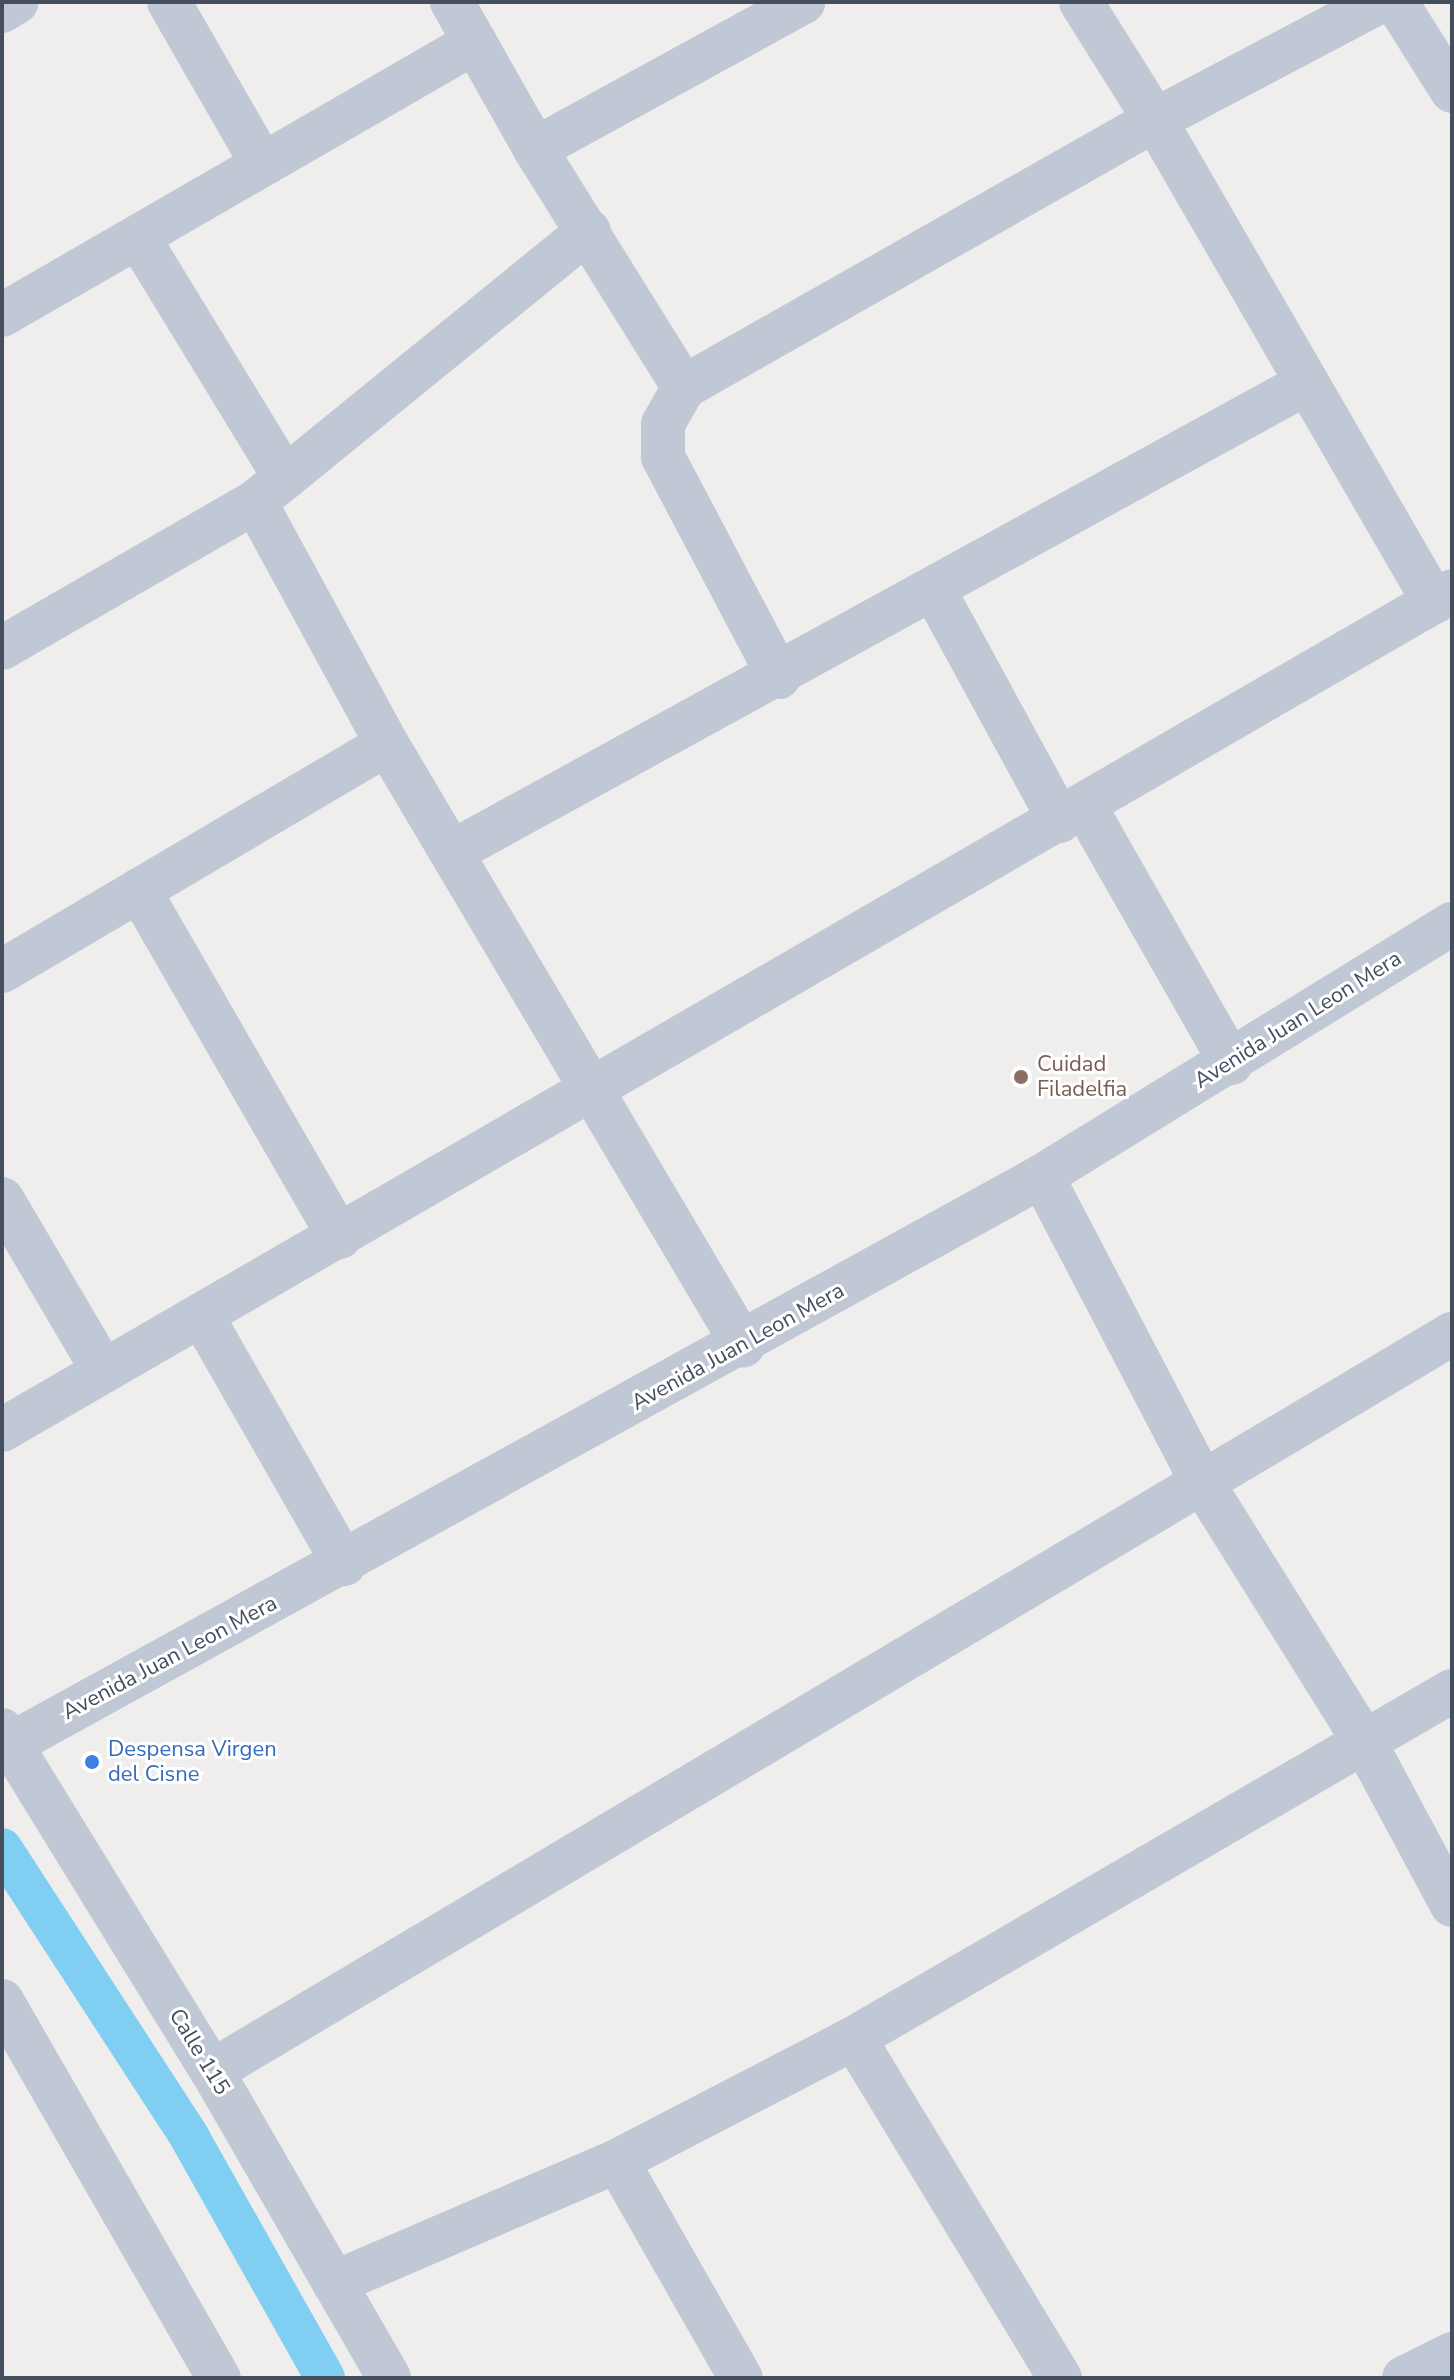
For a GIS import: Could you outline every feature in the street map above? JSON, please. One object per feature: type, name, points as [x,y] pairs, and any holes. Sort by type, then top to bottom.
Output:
[{"type":"street","points":[[2,11],[17,2]]},
{"type":"street","points":[[169,2],[261,162]]},
{"type":"street","points":[[452,2],[535,149],[684,387]]},
{"type":"street","points":[[2,1430],[102,1369],[202,1316],[1073,814],[1443,596],[1307,383],[1155,120],[1081,2]]},
{"type":"street","points":[[779,677],[663,457],[663,424],[684,387],[1155,120],[1379,2]]},
{"type":"street","points":[[1396,2],[1452,91]]},
{"type":"street","points":[[535,149],[784,7]]},
{"type":"street","points":[[2,315],[261,162],[475,42]]},
{"type":"street","points":[[2,648],[270,490],[589,231]]},
{"type":"street","points":[[138,237],[270,490],[387,744],[589,1091],[743,1345]]},
{"type":"street","points":[[452,852],[779,677],[1307,383]]},
{"type":"street","points":[[934,590],[1231,1063]]},
{"type":"street","points":[[2,971],[387,744]]},
{"type":"street","points":[[139,890],[339,1237]]},
{"type":"street","name":"Avenida Juan Leon Mera","points":[[5,1741],[344,1564],[743,1345],[1042,1176],[1231,1063],[1452,924]]},
{"type":"street","points":[[1042,1176],[1202,1482],[1364,1741],[1452,1905]]},
{"type":"street","points":[[2,1199],[102,1369]]},
{"type":"street","points":[[202,1316],[344,1564]]},
{"type":"street","points":[[212,2071],[1452,1334]]},
{"type":"street","points":[[334,2283],[617,2161],[854,2038],[1452,1691]]},
{"type":"street","name":"Calle 115","points":[[5,1741],[212,2071],[389,2378]]},
{"type":"street","points":[[2,2001],[219,2378]]},
{"type":"street","points":[[854,2038],[1060,2378]]},
{"type":"street","points":[[617,2161],[741,2378]]},
{"type":"street","points":[[1404,2378],[1452,2354]]},
{"type":"waterway","points":[[2,1848],[190,2138],[325,2378]]},
{"type":"place","name":"Cuidad Filadelfia","points":[[1021,1077]]},
{"type":"place","name":"Despensa Virgen del Cisne","points":[[92,1762]]}]
